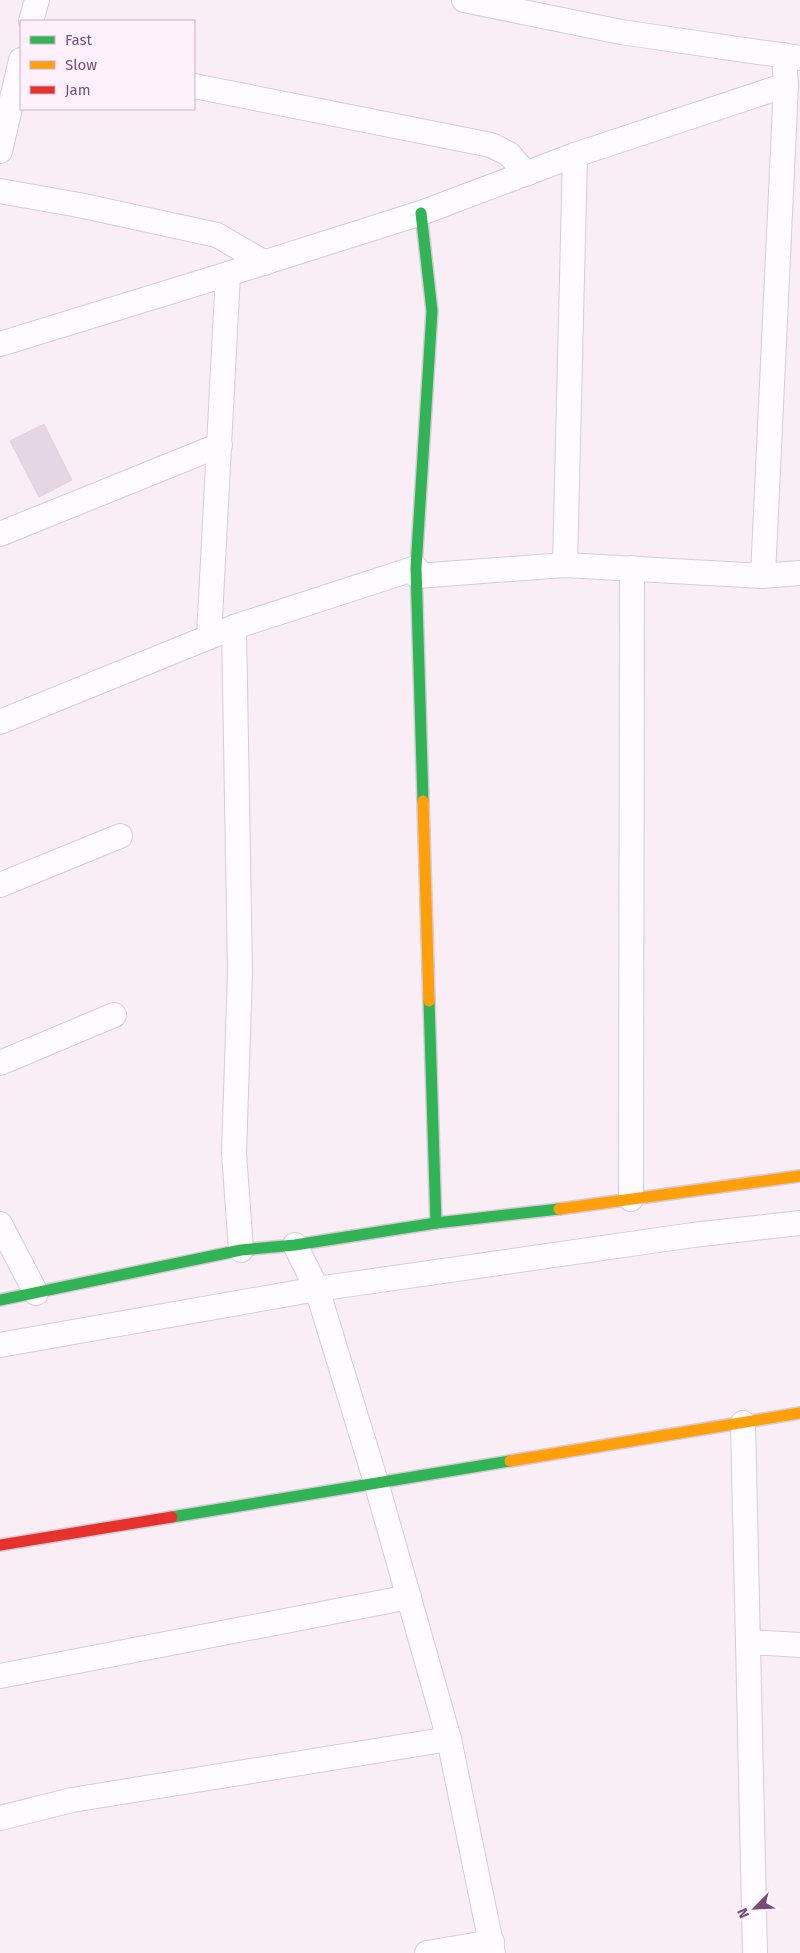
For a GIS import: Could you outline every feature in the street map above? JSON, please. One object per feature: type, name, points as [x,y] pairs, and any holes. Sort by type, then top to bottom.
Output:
[{"type":"street","points":[[31,20],[37,0]]},
{"type":"street","points":[[464,0],[621,32],[792,57],[786,86],[763,576]]},
{"type":"street","points":[[0,151],[20,64]]},
{"type":"street","points":[[195,86],[491,146],[509,154],[526,174]]},
{"type":"street","points":[[0,344],[421,213],[575,155],[786,86]]},
{"type":"street","points":[[565,566],[575,155]]},
{"type":"street","points":[[0,192],[79,205],[217,235],[265,263]]},
{"type":"street","points":[[421,213],[432,311],[417,572],[436,1223]]},
{"type":"street","points":[[209,637],[228,274]]},
{"type":"street","points":[[0,534],[220,445]]},
{"type":"street","points":[[0,722],[234,627],[417,572],[565,566],[763,576],[800,573]]},
{"type":"street","points":[[631,1199],[632,568]]},
{"type":"street","points":[[234,627],[240,972],[234,1153],[241,1250]]},
{"type":"street","points":[[0,884],[120,836]]},
{"type":"street","points":[[0,1063],[114,1015]]},
{"type":"street","points":[[0,1300],[241,1250],[295,1245],[436,1223],[800,1176]]},
{"type":"street","points":[[0,1345],[317,1289],[693,1235],[800,1223]]},
{"type":"street","points":[[0,1224],[36,1293]]},
{"type":"street","points":[[295,1245],[317,1289],[376,1482],[449,1739],[492,1947],[427,1953]]},
{"type":"street","points":[[0,1545],[800,1413]]},
{"type":"street","points":[[743,1423],[755,1953]]},
{"type":"street","points":[[0,1676],[409,1597]]},
{"type":"street","points":[[748,1642],[800,1645]]},
{"type":"street","points":[[0,1818],[72,1800],[449,1739]]},
{"type":"building","points":[[44,424],[72,480],[39,497],[10,441]]},
{"type":"traffic: fast","points":[[421,213],[432,311],[416,568],[423,801]]},
{"type":"traffic: fast","points":[[429,1001],[436,1223]]},
{"type":"traffic: fast","points":[[0,1300],[241,1250],[295,1245],[436,1223],[559,1209]]},
{"type":"traffic: fast","points":[[172,1517],[510,1461]]},
{"type":"traffic: slow","points":[[423,801],[429,1001]]},
{"type":"traffic: slow","points":[[559,1209],[800,1176]]},
{"type":"traffic: slow","points":[[510,1461],[800,1413]]},
{"type":"traffic: jam","points":[[0,1545],[172,1517]]}]
